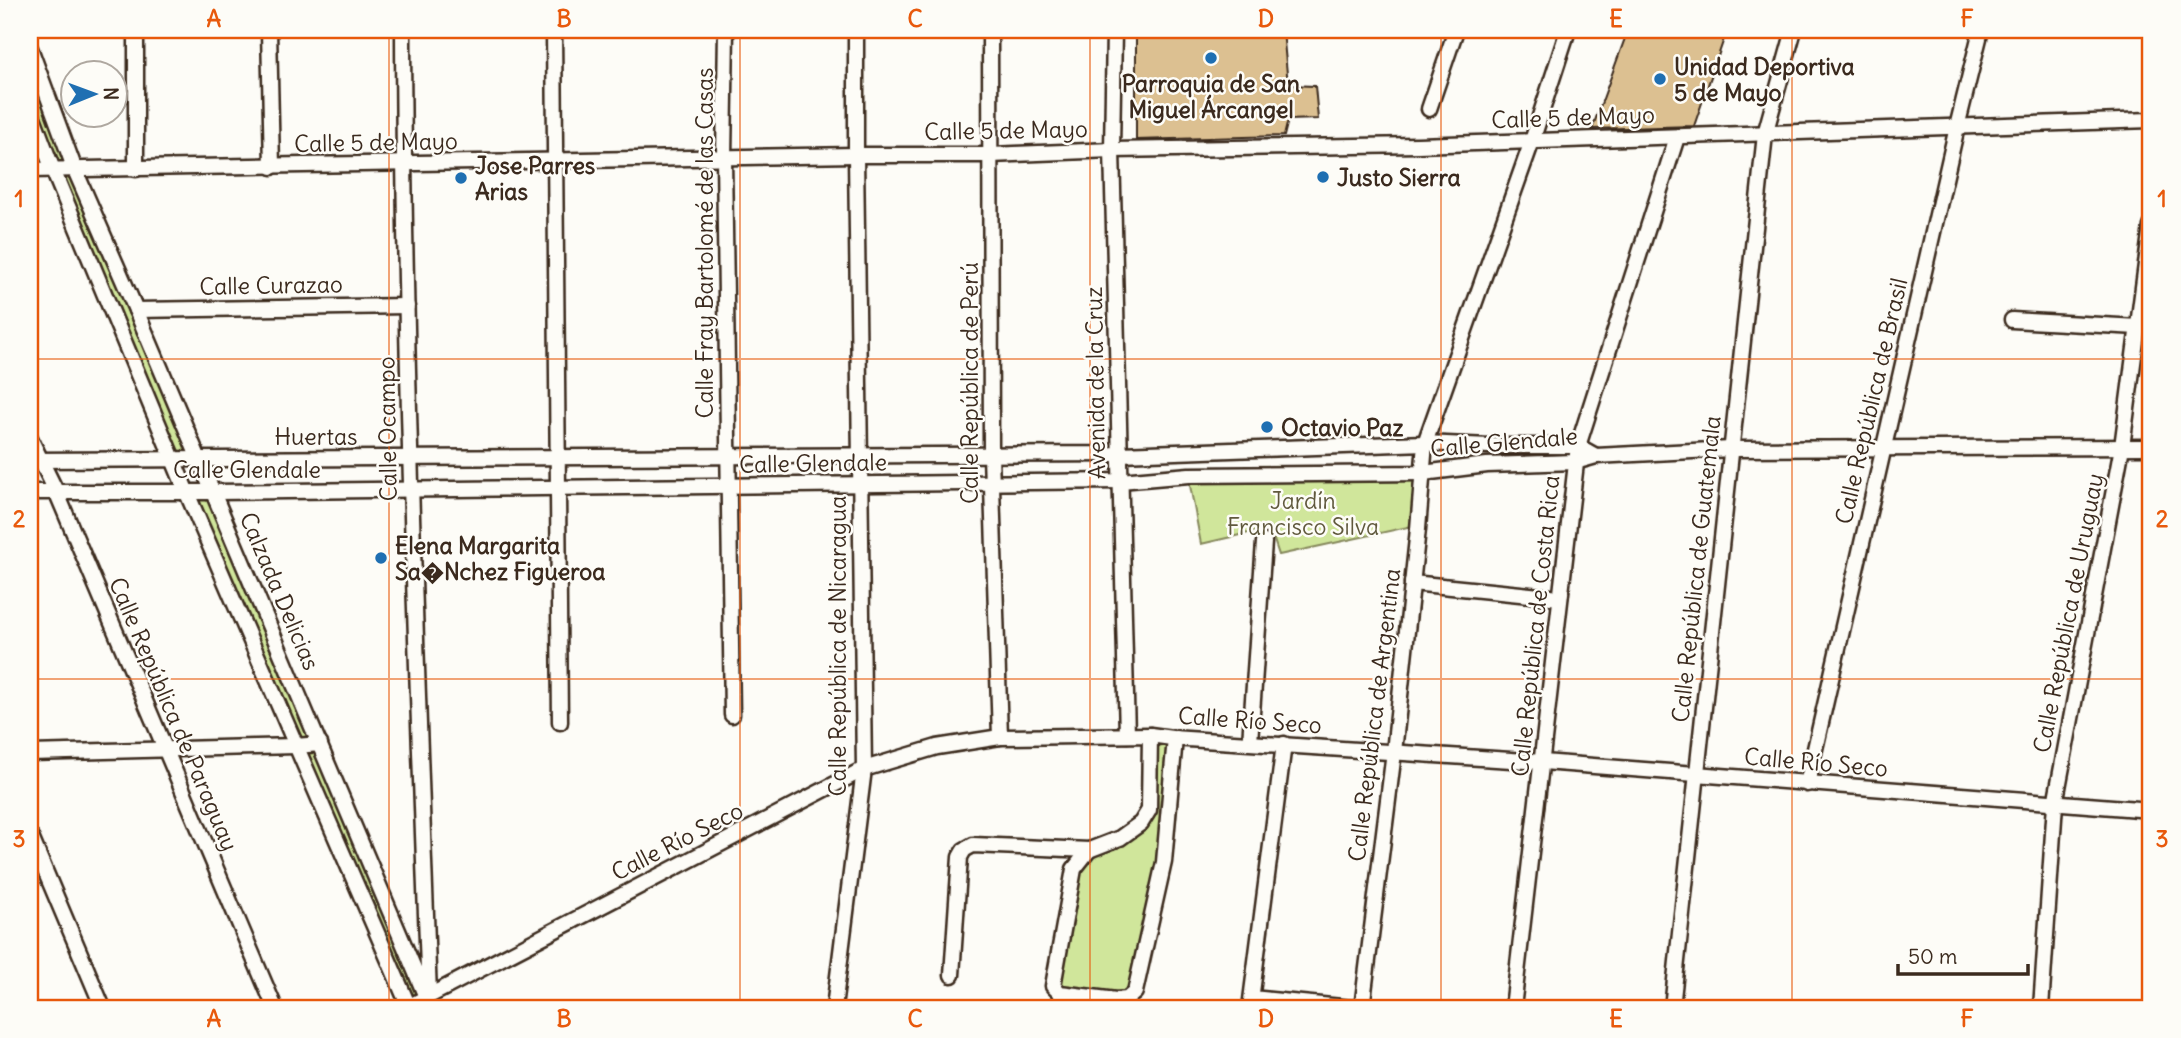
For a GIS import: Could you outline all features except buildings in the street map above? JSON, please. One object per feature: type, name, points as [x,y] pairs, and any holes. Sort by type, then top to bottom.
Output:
[{"type":"street","points":[[136,30],[136,169]]},
{"type":"street","points":[[269,30],[272,167]]},
{"type":"street","name":"Calle Ocampo","points":[[403,30],[410,458],[427,996]]},
{"type":"street","points":[[554,30],[560,722]]},
{"type":"street","name":"Calle Fray Bartolomé de las Casas","points":[[726,30],[724,158],[732,715]]},
{"type":"street","name":"Calle República de Nicaragua","points":[[834,1008],[864,769],[856,30]]},
{"type":"street","name":"Calle República de Perú","points":[[990,30],[992,483],[1000,737]]},
{"type":"street","name":"Avenida de la Cruz","points":[[1115,30],[1112,150],[1127,736]]},
{"type":"street","points":[[1429,109],[1455,30]]},
{"type":"street","name":"Calle República de Argentina","points":[[1362,1008],[1394,752],[1425,443],[1532,141],[1568,30]]},
{"type":"street","name":"Calle República de Guatemala","points":[[1672,1008],[1765,134],[1794,30]]},
{"type":"street","name":"Calle República de Brasil","points":[[1807,784],[1981,30]]},
{"type":"street","name":"Calzada Delicias","points":[[30,48],[75,170],[427,996]]},
{"type":"street","name":"Calzada Delicias","points":[[30,109],[173,460],[408,1007]]},
{"type":"street","name":"Calle 5 de Mayo","points":[[30,170],[990,155],[1677,137],[2151,120]]},
{"type":"street","name":"Calle República de Costa Rica","points":[[1513,1008],[1578,446],[1677,137]]},
{"type":"street","name":"Calle República de Uruguay","points":[[2041,1008],[2055,804],[2122,447],[2151,226]]},
{"type":"street","name":"Calle Curazao","points":[[136,310],[407,306]]},
{"type":"street","points":[[2012,320],[2138,327]]},
{"type":"street","name":"Calle República de Paraguay","points":[[30,438],[34,460],[56,491],[275,1008]]},
{"type":"street","name":"Calle Glendale","points":[[729,456],[1120,454],[1425,443],[1578,446],[1596,456]]},
{"type":"street","name":"Calle Glendale","points":[[30,492],[187,493],[1120,481],[1189,475],[1423,473],[1487,465],[1575,463],[1596,456],[1731,449],[2151,447]]},
{"type":"street","name":"Huertas","points":[[34,460],[729,456]]},
{"type":"street","points":[[1250,742],[1264,542]]},
{"type":"street","points":[[1412,583],[1560,598]]},
{"type":"street","points":[[952,975],[960,857],[964,850],[973,845],[1089,850],[1120,838],[1141,823],[1149,810],[1150,735]]},
{"type":"street","name":"Calle Río Seco","points":[[408,1007],[864,769],[937,747],[1000,737],[1150,735],[1543,762],[2151,810]]},
{"type":"street","points":[[1089,850],[1073,869],[1053,986],[1060,993],[1127,999],[1135,992],[1164,862],[1175,738]]},
{"type":"street","points":[[30,754],[320,744]]},
{"type":"street","points":[[1284,744],[1251,1003],[1352,1008]]},
{"type":"street","points":[[1149,810],[1167,811]]},
{"type":"street","points":[[30,835],[103,1008]]},
{"type":"green space","points":[[30,61],[69,165],[56,166],[30,96]]},
{"type":"green space","points":[[60,175],[73,177],[197,454],[176,453]]},
{"type":"green space","name":"Jardín Francisco Silva","points":[[1421,476],[1417,525],[1279,555],[1270,528],[1201,544],[1189,480]]},
{"type":"green space","points":[[194,497],[210,498],[424,993],[412,999]]},
{"type":"green space","points":[[1157,736],[1172,738],[1164,862],[1135,992],[1116,1000],[1053,986],[1074,869],[1141,823]]},
{"type":"place","name":"Parroquia de San Miguel Árcangel","points":[[1211,58]]},
{"type":"place","name":"Unidad Deportiva 5 de Mayo","points":[[1660,79]]},
{"type":"place","name":"Justo Sierra","points":[[1323,177]]},
{"type":"place","name":"Jose Parres Arias","points":[[461,178]]},
{"type":"place","name":"Octavio Paz","points":[[1267,427]]},
{"type":"place","name":"Elena Margarita Sa�Nchez Figueroa","points":[[381,558]]}]
